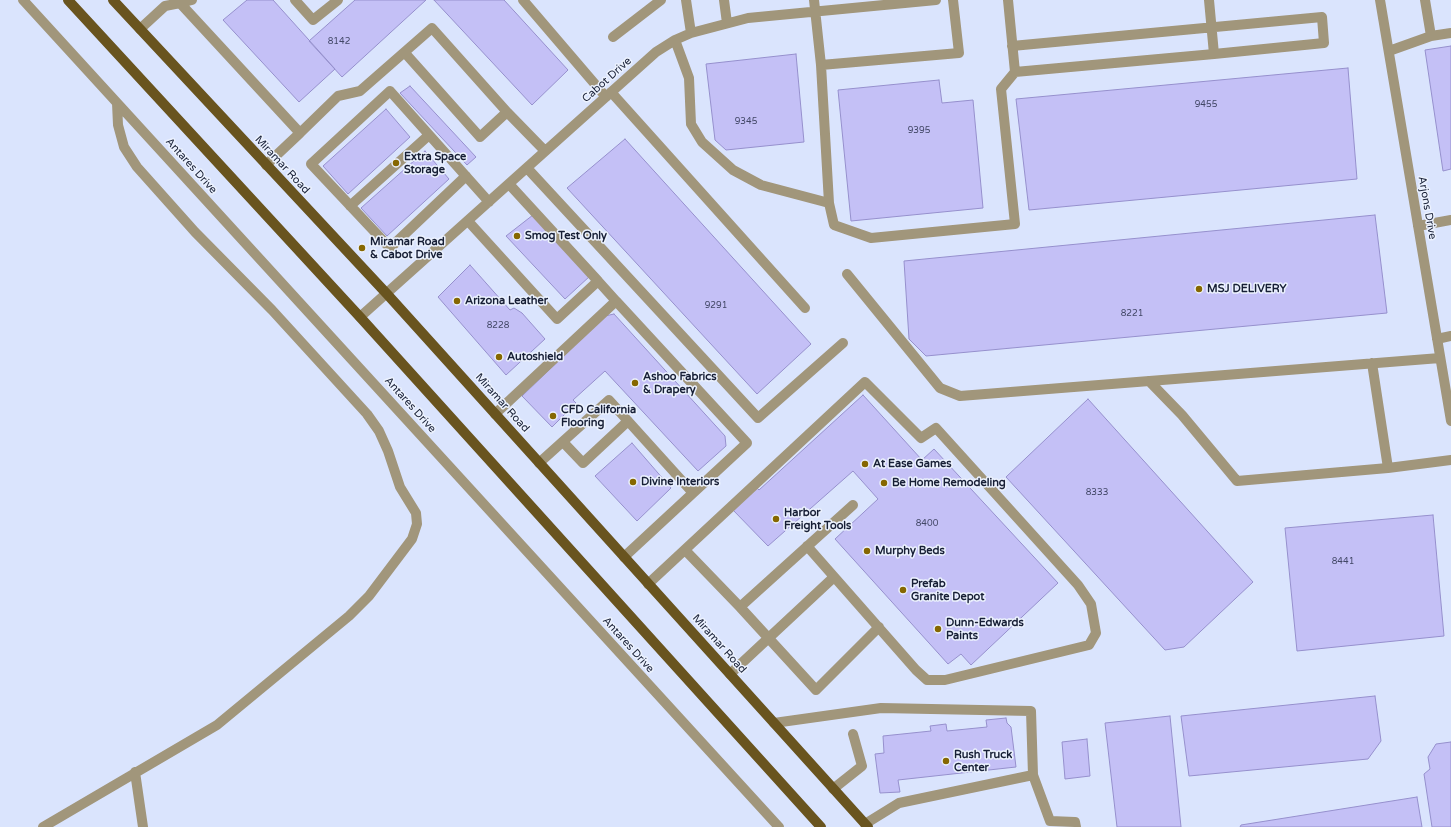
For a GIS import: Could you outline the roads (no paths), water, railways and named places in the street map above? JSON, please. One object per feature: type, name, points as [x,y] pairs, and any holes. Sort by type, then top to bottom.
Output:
[{"type":"main road","points":[[68,0],[360,317],[821,827]]},
{"type":"main road","name":"Miramar Road","points":[[113,0],[386,294],[866,825]]},
{"type":"street","name":"Antares Drive","points":[[23,0],[779,827]]},
{"type":"street","points":[[140,29],[165,6],[192,0]]},
{"type":"street","points":[[295,0],[313,20],[338,0]]},
{"type":"street","points":[[523,0],[805,308]]},
{"type":"street","points":[[613,37],[661,0]]},
{"type":"street","points":[[686,0],[691,33]]},
{"type":"street","points":[[724,0],[727,23]]},
{"type":"street","points":[[814,0],[821,64],[829,204],[834,225],[871,238],[1015,224],[1001,89],[1015,72],[1324,43],[1322,17],[1012,46]]},
{"type":"street","name":"Cabot Drive","points":[[360,317],[656,52],[675,40],[691,33],[748,18],[816,11],[867,3],[936,0]]},
{"type":"street","points":[[821,64],[959,53],[953,0]]},
{"type":"street","points":[[1008,0],[1015,72]]},
{"type":"street","points":[[1209,0],[1214,54]]},
{"type":"street","name":"Arjons Drive","points":[[1380,0],[1440,358],[1447,374],[1451,421]]},
{"type":"street","points":[[1425,0],[1431,36]]},
{"type":"street","points":[[180,3],[300,133]]},
{"type":"street","points":[[266,165],[338,96],[360,91],[432,28],[545,152]]},
{"type":"street","points":[[1389,51],[1431,36],[1451,33]]},
{"type":"street","points":[[675,40],[689,78],[691,124],[702,142],[733,170],[761,185],[829,204]]},
{"type":"street","points":[[405,52],[480,137],[508,112]]},
{"type":"street","points":[[466,176],[390,248],[311,164],[390,91],[429,135],[466,176],[489,202]]},
{"type":"street","points":[[43,827],[217,725],[349,616],[369,596],[412,539],[418,524],[416,513],[400,487],[388,451],[379,431],[367,414],[272,310],[195,232],[137,167],[124,147],[118,125],[117,103]]},
{"type":"street","points":[[350,206],[429,135]]},
{"type":"street","points":[[527,168],[758,418],[843,343]]},
{"type":"street","points":[[509,184],[747,443],[624,557]]},
{"type":"street","points":[[1418,226],[1451,220]]},
{"type":"street","points":[[468,221],[557,319],[598,281]]},
{"type":"street","points":[[847,274],[940,388],[960,396],[1440,358]]},
{"type":"street","points":[[495,414],[616,301]]},
{"type":"street","points":[[1437,338],[1451,336]]},
{"type":"street","points":[[1372,363],[1388,468]]},
{"type":"street","points":[[1150,381],[1182,415],[1237,481],[1388,468],[1451,460]]},
{"type":"street","points":[[648,584],[865,382],[921,438],[936,428],[1078,585],[1091,604],[1096,633],[1089,645],[945,680],[927,680],[916,670],[807,546]]},
{"type":"street","points":[[539,463],[609,400],[694,493]]},
{"type":"street","points":[[563,442],[583,464],[628,421]]},
{"type":"street","points":[[740,607],[853,505]]},
{"type":"street","points":[[685,550],[740,607],[816,690],[879,628]]},
{"type":"street","points":[[730,674],[834,577]]},
{"type":"street","points":[[774,723],[881,708],[1031,711],[1033,775],[1050,821],[1075,822],[1076,827]]},
{"type":"street","points":[[833,789],[862,766],[853,734]]},
{"type":"street","points":[[135,772],[143,827]]},
{"type":"street","points":[[866,825],[899,803],[1033,775]]},
{"type":"place","name":"Extra Space Storage","points":[[396,163]]},
{"type":"place","name":"Smog Test Only","points":[[517,236]]},
{"type":"place","name":"Miramar Road & Cabot Drive","points":[[362,248]]},
{"type":"place","name":"MSJ DELIVERY","points":[[1199,289]]},
{"type":"place","name":"Arizona Leather","points":[[457,301]]},
{"type":"place","name":"Autoshield","points":[[499,357]]},
{"type":"place","name":"Ashoo Fabrics & Drapery","points":[[635,383]]},
{"type":"place","name":"CFD California Flooring","points":[[553,416]]},
{"type":"place","name":"At Ease Games","points":[[865,464]]},
{"type":"place","name":"Divine Interiors","points":[[633,482]]},
{"type":"place","name":"Be Home Remodeling","points":[[884,483]]},
{"type":"place","name":"Harbor Freight Tools","points":[[776,519]]},
{"type":"place","name":"Murphy Beds","points":[[867,551]]},
{"type":"place","name":"Prefab Granite Depot","points":[[903,590]]},
{"type":"place","name":"Dunn-Edwards Paints","points":[[938,629]]},
{"type":"place","name":"Rush Truck Center","points":[[946,761]]}]
